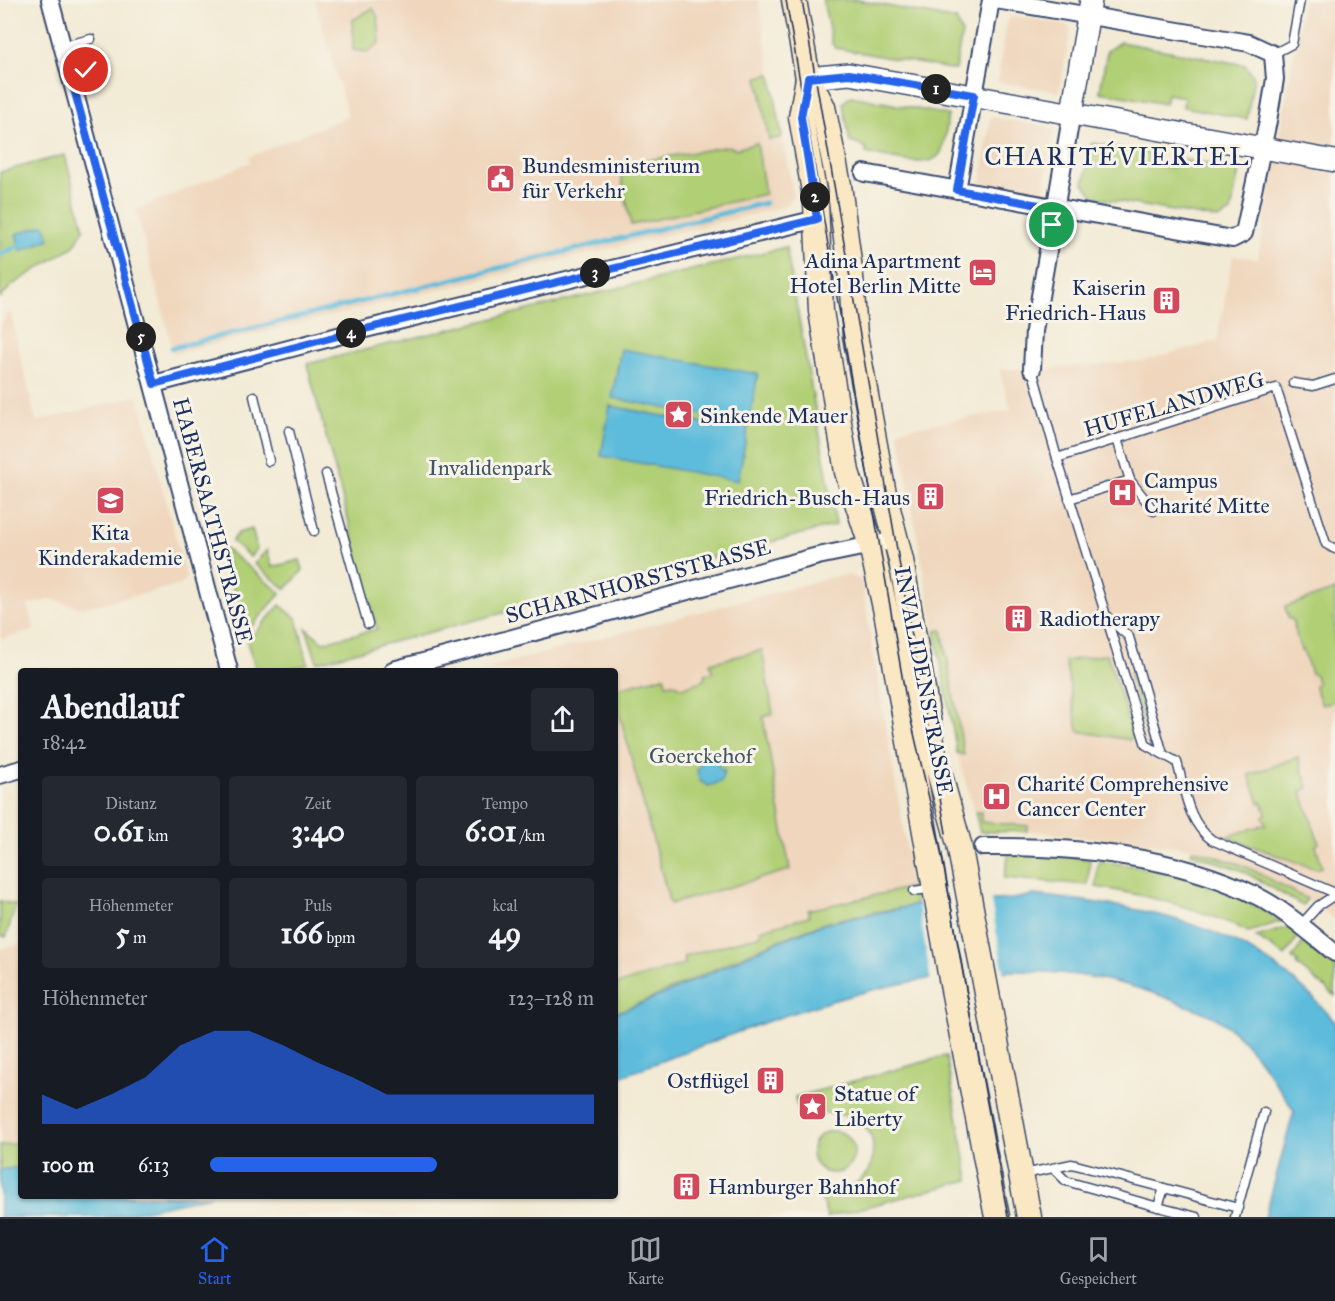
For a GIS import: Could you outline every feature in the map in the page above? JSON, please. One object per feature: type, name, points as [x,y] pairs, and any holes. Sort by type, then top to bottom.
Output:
[{"type":"main road","name":"INVALIDENSTRASSE","points":[[794,0],[808,78],[825,113],[843,215],[855,335],[883,489],[896,540],[934,754],[959,844],[1029,1217]]},
{"type":"main road","name":"INVALIDENSTRASSE","points":[[808,78],[801,117],[817,219],[821,310],[847,472],[871,545],[929,892],[997,1217]]},
{"type":"main road","points":[[817,219],[843,215]]},
{"type":"street","name":"HABERSAATHSTRASSE","points":[[50,0],[228,668]]},
{"type":"street","points":[[864,173],[1055,208],[1232,239],[1244,233],[1275,79],[1273,54],[1250,44],[1090,8],[993,0],[957,190]]},
{"type":"street","points":[[1032,369],[1034,331],[1090,8]]},
{"type":"street","points":[[808,78],[849,74],[1072,112],[1335,161]]},
{"type":"street","points":[[154,384],[368,328],[817,219]]},
{"type":"street","name":"SCHARNHORSTSTRASSE","points":[[400,668],[818,556],[896,540]]},
{"type":"street","points":[[0,775],[18,770]]},
{"type":"street","points":[[983,847],[1030,847],[1094,853],[1207,874],[1258,897],[1301,925],[1335,953]]},
{"type":"lane","points":[[1273,54],[1292,44],[1300,0]]},
{"type":"lane","points":[[63,46],[91,39]]},
{"type":"lane","points":[[70,74],[99,67]]},
{"type":"lane","points":[[1032,369],[1069,499],[1146,745],[1177,762],[1192,818],[1202,833],[1212,840],[1335,894]]},
{"type":"lane","points":[[1293,383],[1313,386],[1335,379]]},
{"type":"lane","name":"HUFELANDWEG","points":[[1057,458],[1276,388],[1326,544],[1335,549]]},
{"type":"lane","points":[[254,396],[269,461]]},
{"type":"lane","points":[[289,432],[314,531]]},
{"type":"lane","points":[[1117,439],[1130,480],[1154,511]]},
{"type":"lane","points":[[326,474],[333,491],[369,624]]},
{"type":"lane","points":[[1069,499],[1130,480]]},
{"type":"lane","points":[[1105,615],[1129,637],[1163,753]]},
{"type":"lane","points":[[1301,925],[1317,906],[1335,894]]},
{"type":"lane","points":[[1020,1175],[1072,1164],[1164,1188],[1237,1213],[1264,1112]]},
{"type":"lane","points":[[1053,1168],[1066,1181],[1197,1217]]},
{"type":"lane","points":[[1158,1207],[1164,1188]]},
{"type":"shaded area","name":"Bundesministerium für Verkehr","points":[[315,0],[758,0],[793,197],[786,206],[174,354],[136,210],[251,162],[249,157],[348,116]]},
{"type":"shaded area","name":"Campus Charité Mitte","points":[[1303,0],[1335,0],[1335,920],[1276,881],[1245,866],[1191,848],[1028,831],[980,832],[957,753],[898,430],[1011,410],[999,369],[1044,369],[1143,361],[1217,341],[1233,256],[1258,259]]},
{"type":"shaded area","points":[[1016,16],[1067,25],[1071,29],[1059,92],[997,82],[1007,20]]},
{"type":"shaded area","points":[[991,117],[1048,127],[1054,131],[1043,194],[1036,195],[981,183]]},
{"type":"shaded area","points":[[10,312],[36,422],[138,396],[186,577],[180,585],[82,608],[51,599],[28,605],[34,630],[0,639],[0,325]]},
{"type":"shaded area","points":[[848,575],[861,580],[913,887],[808,911],[809,916],[760,930],[761,935],[684,956],[686,964],[618,984],[618,668],[488,668],[832,577]]},
{"type":"shaded area","points":[[18,945],[18,1143],[0,1146],[0,949]]},
{"type":"green space","points":[[823,0],[858,0],[956,20],[962,33],[955,70],[836,48],[832,44]]},
{"type":"green space","points":[[373,8],[378,18],[380,43],[367,52],[353,50],[353,20]]},
{"type":"green space","points":[[1120,42],[1245,65],[1254,77],[1247,119],[1183,107],[1184,97],[1167,94],[1165,104],[1100,92],[1107,51]]},
{"type":"green space","points":[[771,74],[782,137],[769,140],[758,77]]},
{"type":"green space","points":[[851,96],[948,115],[941,152],[936,158],[918,162],[866,153],[866,147],[850,142],[843,103]]},
{"type":"green space","points":[[757,143],[765,194],[631,225],[620,170],[639,166],[638,163],[643,161],[729,146],[736,149]]},
{"type":"green space","points":[[1092,143],[1157,155],[1156,165],[1173,168],[1175,158],[1239,170],[1231,212],[1218,219],[1094,197],[1084,183]]},
{"type":"green space","points":[[65,155],[84,229],[74,246],[12,285],[0,298],[0,172]]},
{"type":"green space","name":"Invalidenpark","points":[[786,247],[836,525],[317,662],[306,628],[323,642],[377,629],[307,364]]},
{"type":"green space","points":[[252,529],[257,549],[250,557],[232,541],[238,533]]},
{"type":"green space","points":[[222,546],[281,593],[245,634]]},
{"type":"green space","points":[[267,550],[272,567],[300,560],[303,570],[286,589],[254,564]]},
{"type":"green space","points":[[1335,590],[1335,701],[1322,705],[1315,687],[1317,682],[1315,675],[1311,673],[1303,650],[1301,651],[1292,619],[1289,619],[1285,607]]},
{"type":"green space","points":[[280,605],[297,619],[308,664],[293,668],[255,668],[247,642]]},
{"type":"green space","points":[[942,630],[964,755],[957,753],[935,631]]},
{"type":"green space","name":"Goerckehof","points":[[762,650],[773,714],[763,717],[790,870],[670,904],[618,708],[618,688],[664,676],[666,684],[674,683],[682,688],[704,680],[705,674],[713,672],[710,663]]},
{"type":"green space","points":[[1107,654],[1133,733],[1130,740],[1078,731],[1065,661]]},
{"type":"green space","points":[[1134,672],[1156,743],[1154,745],[1150,743],[1129,674]]},
{"type":"green space","points":[[1298,757],[1308,788],[1301,791],[1319,843],[1316,845],[1322,867],[1316,869],[1226,837],[1266,824],[1262,802],[1259,803],[1249,775]]},
{"type":"green space","points":[[975,812],[981,812],[981,822],[1028,826],[1027,831],[980,832]]},
{"type":"green space","points":[[1193,849],[1245,866],[1307,899],[1303,906],[1243,871],[1191,853]]},
{"type":"green space","points":[[1009,852],[1090,859],[1088,885],[1004,878]]},
{"type":"green space","points":[[1098,861],[1124,864],[1194,880],[1238,897],[1282,921],[1249,932],[1212,916],[1174,904],[1096,887]]},
{"type":"green space","points":[[913,887],[916,905],[845,918],[796,933],[618,1012],[618,984],[685,964],[684,956],[761,935],[760,930],[809,916],[808,910]]},
{"type":"green space","points":[[0,901],[16,905],[6,937],[0,935]]},
{"type":"green space","points":[[1289,927],[1300,934],[1285,956],[1256,937]]},
{"type":"green space","points":[[1306,938],[1335,962],[1335,996],[1296,964],[1298,962],[1292,958]]},
{"type":"green space","points":[[946,1056],[969,1180],[827,1217],[822,1200],[836,1195],[860,1180],[870,1168],[873,1151],[870,1134],[859,1122],[842,1115],[824,1113],[823,1107],[799,1112],[795,1097]]},
{"type":"green space","points":[[833,1131],[841,1132],[848,1137],[853,1144],[853,1160],[848,1167],[841,1172],[833,1173],[825,1172],[818,1167],[813,1160],[812,1152],[813,1144],[818,1137],[825,1132]]},
{"type":"green space","points":[[18,1143],[18,1167],[0,1170],[0,1146]]},
{"type":"water","points":[[44,225],[50,239],[21,251],[16,234]]},
{"type":"water","points":[[621,349],[758,374],[738,481],[601,456],[610,406],[706,424],[707,416],[612,398]]},
{"type":"water","points":[[716,759],[722,772],[725,768],[721,782],[708,786],[700,781],[697,771],[703,760]]},
{"type":"water","points":[[1034,895],[1077,900],[1160,915],[1235,942],[1270,963],[1304,989],[1335,1022],[1335,1217],[1265,1217],[1294,1111],[1250,1048],[1228,1026],[1206,1013],[1104,979],[1033,971],[962,974],[890,986],[820,1005],[750,1028],[618,1078],[618,1012],[663,995],[774,943],[823,924],[916,905],[1013,899]]},
{"type":"water","points":[[18,1167],[18,1199],[197,1199],[112,1217],[0,1217],[0,1170]]},
{"type":"pier","points":[[990,896],[1004,975],[931,981],[918,902]]},
{"type":"waterway","points":[[172,348],[765,203]]},
{"type":"waterway","points":[[0,255],[25,242]]},
{"type":"tram line","points":[[786,0],[906,699],[939,841],[1008,1217]]},
{"type":"tram line","points":[[802,0],[946,833]]},
{"type":"place","name":"Bundesministerium für Verkehr","points":[[501,178]]},
{"type":"place","name":"Adina Apartment Hotel Berlin Mitte","points":[[982,273]]},
{"type":"place","name":"Kaiserin Friedrich-Haus","points":[[1167,300]]},
{"type":"place","name":"Sinkende Mauer","points":[[679,415]]},
{"type":"place","name":"Campus Charité Mitte","points":[[1123,493]]},
{"type":"place","name":"Friedrich-Busch-Haus","points":[[931,497]]},
{"type":"place","name":"Kita Kinderakademie","points":[[110,500]]},
{"type":"place","name":"Radiotherapy","points":[[1018,618]]},
{"type":"place","name":"Charité Comprehensive Cancer Center","points":[[996,796]]},
{"type":"place","name":"Ostflügel","points":[[770,1080]]},
{"type":"place","name":"Statue of Liberty","points":[[813,1106]]},
{"type":"place","name":"Hamburger Bahnhof","points":[[687,1186]]},
{"type":"district","name":"CHARITÉVIERTEL","points":[[1117,156]]},
{"type":"route","points":[[86,70],[70,74],[154,384],[357,331],[817,219],[801,117],[808,78],[849,74],[974,95],[957,190],[1055,208],[1052,225]]}]
